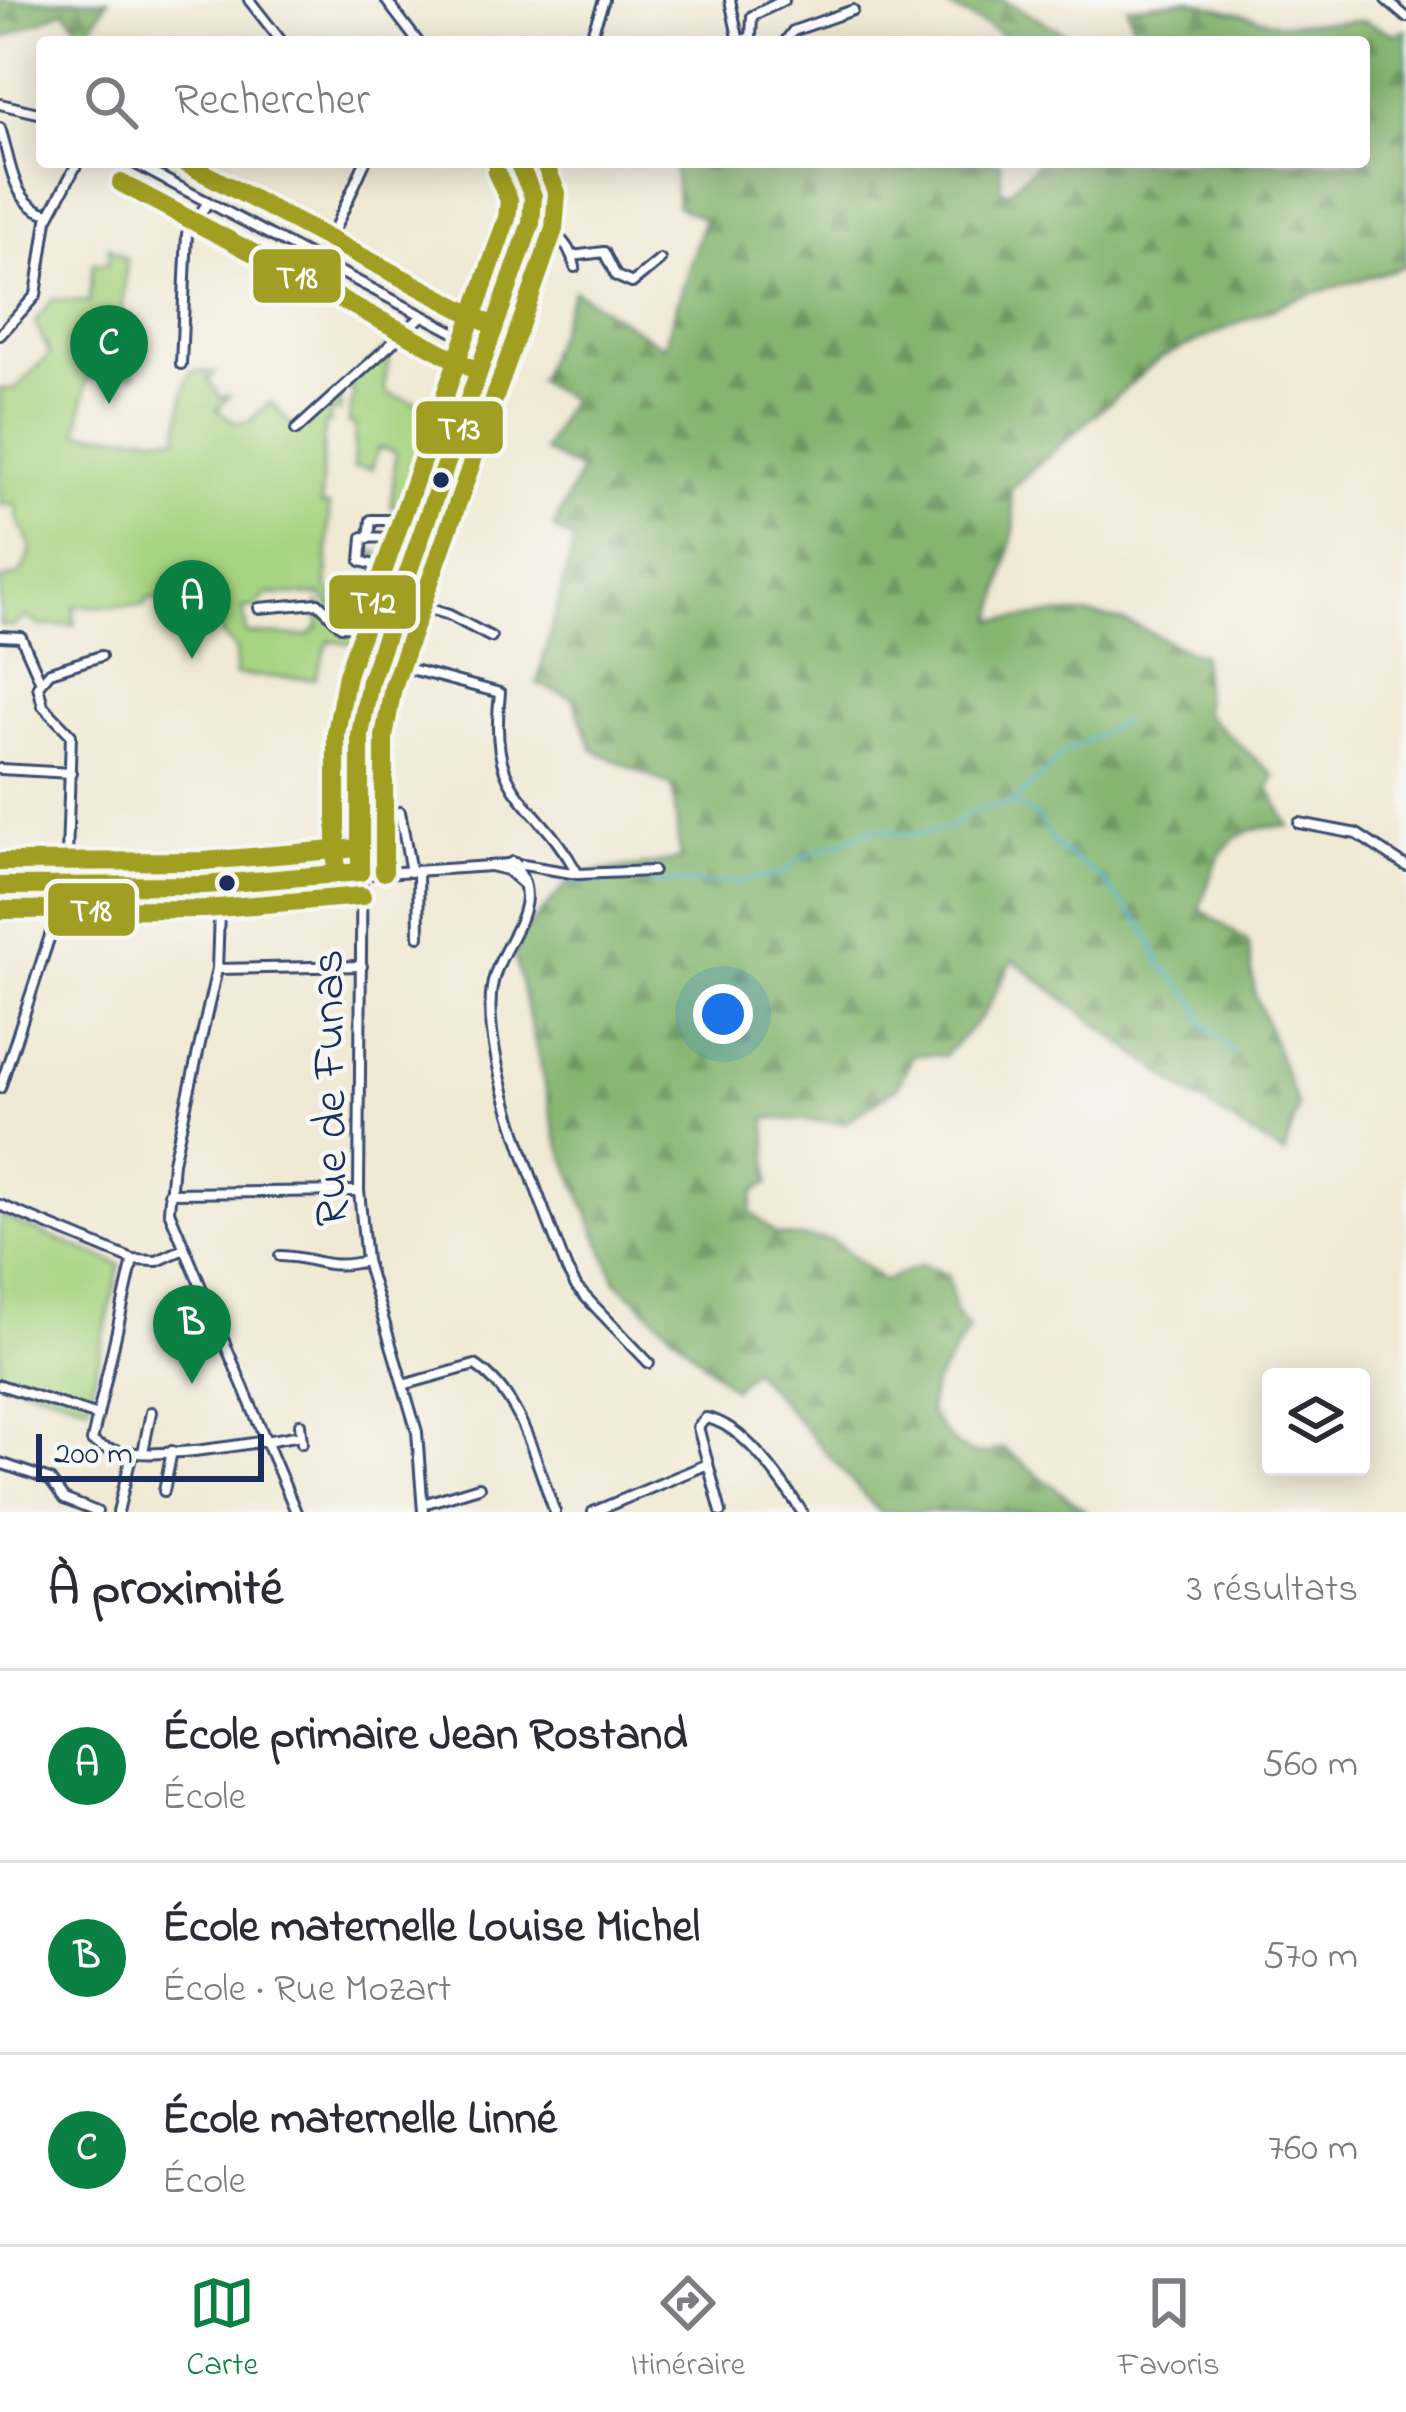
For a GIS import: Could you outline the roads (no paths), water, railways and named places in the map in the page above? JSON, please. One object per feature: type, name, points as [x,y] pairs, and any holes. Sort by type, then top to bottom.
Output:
[{"type":"street","points":[[249,0],[278,36]]},
{"type":"street","points":[[386,0],[413,36]]},
{"type":"street","points":[[591,36],[604,0]]},
{"type":"street","points":[[730,0],[738,36]]},
{"type":"street","points":[[752,36],[752,16],[784,0]]},
{"type":"street","points":[[1386,0],[1406,17]]},
{"type":"street","points":[[789,36],[853,10]]},
{"type":"street","points":[[0,104],[36,113]]},
{"type":"street","points":[[0,128],[22,199],[34,212],[50,214]]},
{"type":"street","points":[[0,335],[36,295],[50,214],[75,168]]},
{"type":"street","points":[[143,168],[484,348]]},
{"type":"street","points":[[320,261],[362,168]]},
{"type":"street","points":[[497,309],[519,218],[517,179],[511,168]]},
{"type":"street","points":[[497,309],[531,223],[528,175],[523,168]]},
{"type":"street","points":[[528,175],[533,168]]},
{"type":"street","points":[[517,179],[540,168]]},
{"type":"street","points":[[181,364],[187,234],[208,202]]},
{"type":"street","points":[[519,218],[558,233],[574,261],[604,252],[616,276],[632,284],[660,260]]},
{"type":"street","name":"Rue de Funas","points":[[423,1508],[417,1432],[366,1261],[359,1191],[363,711],[404,574],[497,309]]},
{"type":"street","points":[[296,430],[421,317]]},
{"type":"street","points":[[369,538],[363,537],[361,561],[404,574]]},
{"type":"street","points":[[259,608],[319,604],[341,626],[355,629],[371,614],[376,566]]},
{"type":"street","points":[[396,598],[449,615],[490,637]]},
{"type":"street","points":[[0,635],[21,637],[40,680],[39,700],[69,728],[71,772],[66,886],[0,1088]]},
{"type":"street","points":[[40,680],[101,656]]},
{"type":"street","points":[[410,669],[500,692],[495,741],[518,800],[578,874]]},
{"type":"street","points":[[0,769],[71,772]]},
{"type":"street","points":[[400,812],[415,872],[419,936]]},
{"type":"street","points":[[1299,823],[1358,834],[1406,866]]},
{"type":"street","points":[[0,886],[220,884],[490,866],[578,874],[653,872]]},
{"type":"street","points":[[515,866],[529,903],[501,955],[491,989],[492,1038],[567,1270],[577,1288],[649,1363]]},
{"type":"street","points":[[220,884],[217,969],[168,1193],[169,1211],[296,1512]]},
{"type":"street","points":[[217,969],[362,966]]},
{"type":"street","points":[[168,1193],[359,1191]]},
{"type":"street","points":[[0,1205],[133,1260],[157,1261],[184,1249]]},
{"type":"street","points":[[280,1256],[305,1257],[323,1268],[366,1261]]},
{"type":"street","points":[[133,1260],[92,1441],[101,1448],[172,1451],[301,1434]]},
{"type":"street","points":[[403,1385],[475,1365],[497,1380],[510,1410],[522,1422],[556,1512]]},
{"type":"street","points":[[0,1385],[98,1416]]},
{"type":"street","points":[[118,1512],[151,1412]]},
{"type":"street","points":[[722,1512],[698,1427],[706,1418],[722,1420],[765,1458],[802,1512]]},
{"type":"street","points":[[164,1491],[172,1451]]},
{"type":"street","points":[[0,1463],[50,1480],[64,1499],[98,1512]]},
{"type":"street","points":[[594,1512],[708,1464]]},
{"type":"street","points":[[423,1508],[479,1487]]},
{"type":"waterway","points":[[551,877],[567,882],[727,883],[783,875],[798,859],[873,829],[914,835],[952,828],[970,812],[1013,803],[1066,751],[1125,721]]},
{"type":"waterway","points":[[1015,805],[1039,818],[1054,844],[1102,880],[1146,930],[1160,962],[1195,1001],[1206,1025],[1234,1053]]},
{"type":"place","name":"École maternelle Linné","points":[[109,404]]},
{"type":"place","name":"École primaire Jean Rostand","points":[[192,659]]},
{"type":"place","name":"École maternelle Louise Michel","points":[[192,1384]]}]
